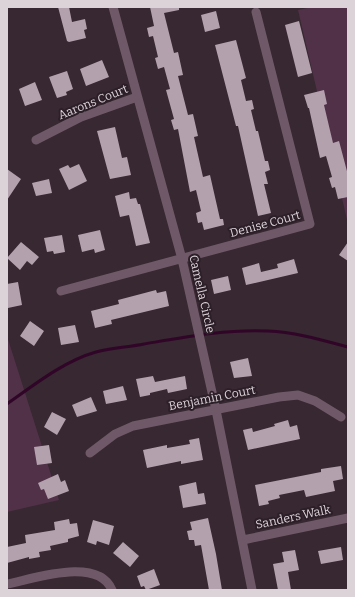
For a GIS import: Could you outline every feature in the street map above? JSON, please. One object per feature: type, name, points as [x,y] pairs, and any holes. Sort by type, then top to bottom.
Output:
[{"type":"street","name":"Camella Circle","points":[[113,7],[182,259],[244,540],[252,590]]},
{"type":"street","name":"Denise Court","points":[[61,291],[310,224],[256,12]]},
{"type":"street","name":"Aarons Court","points":[[36,140],[81,117],[137,97]]},
{"type":"street","name":"Benjamin Court","points":[[90,453],[115,434],[133,426],[279,397],[298,395],[315,401],[341,417]]},
{"type":"street","name":"Sanders Walk","points":[[244,540],[348,518]]},
{"type":"street","points":[[7,584],[71,571],[88,571],[100,577],[112,590]]},
{"type":"shaded area","points":[[312,7],[348,7],[348,224],[298,10]]},
{"type":"shaded area","points":[[7,336],[59,500],[7,512]]},
{"type":"building","points":[[58,7],[69,7],[72,22],[85,19],[87,29],[84,30],[86,38],[69,42],[67,41]]},
{"type":"building","points":[[150,7],[179,7],[179,10],[164,13],[174,53],[178,52],[183,75],[178,76],[188,115],[193,114],[198,136],[194,137],[203,177],[210,175],[220,219],[223,219],[224,225],[204,230],[202,222],[198,223],[196,213],[201,211],[196,190],[190,192],[178,129],[174,130],[171,120],[174,119],[166,90],[170,89],[164,67],[158,69],[155,58],[158,57],[153,36],[149,37],[147,28],[154,26]]},
{"type":"building","points":[[216,11],[220,28],[205,32],[201,15]]},
{"type":"building","points":[[299,21],[312,73],[298,77],[285,25]]},
{"type":"building","points":[[236,40],[246,78],[241,80],[246,101],[252,100],[254,109],[251,110],[256,131],[258,131],[265,161],[268,161],[270,170],[265,172],[268,184],[264,184],[271,213],[258,216],[238,126],[236,126],[215,45]]},
{"type":"building","points":[[102,60],[109,77],[86,86],[80,69]]},
{"type":"building","points":[[67,71],[73,89],[66,92],[67,95],[57,98],[49,77]]},
{"type":"building","points":[[35,82],[42,100],[25,106],[19,89]]},
{"type":"building","points":[[324,90],[327,104],[324,105],[333,143],[339,141],[348,175],[348,197],[338,199],[335,187],[332,188],[329,178],[332,177],[326,156],[320,158],[309,108],[304,95]]},
{"type":"building","points":[[115,127],[122,158],[127,157],[131,175],[110,179],[97,131]]},
{"type":"building","points":[[79,164],[87,181],[69,190],[59,169],[68,165],[70,168]]},
{"type":"building","points":[[7,169],[21,179],[7,200]]},
{"type":"building","points":[[49,179],[52,193],[36,196],[32,183]]},
{"type":"building","points":[[129,192],[130,199],[136,198],[138,204],[140,204],[150,243],[136,246],[129,215],[120,217],[115,196]]},
{"type":"building","points":[[100,230],[105,250],[95,253],[94,249],[82,252],[78,235]]},
{"type":"building","points":[[62,235],[65,252],[54,254],[53,251],[47,252],[44,238]]},
{"type":"building","points":[[21,242],[39,257],[32,265],[27,261],[20,270],[7,258]]},
{"type":"building","points":[[348,242],[348,261],[339,255]]},
{"type":"building","points":[[294,259],[298,273],[246,285],[242,268],[259,263],[261,272],[278,268],[277,264]]},
{"type":"building","points":[[228,276],[231,290],[214,294],[211,280]]},
{"type":"building","points":[[18,282],[22,305],[8,308],[7,284]]},
{"type":"building","points":[[156,290],[157,293],[166,291],[169,306],[111,320],[112,324],[95,328],[91,311],[119,304],[118,300]]},
{"type":"building","points":[[30,321],[44,331],[34,346],[20,336]]},
{"type":"building","points":[[75,325],[79,342],[61,345],[58,328]]},
{"type":"building","points":[[248,358],[252,376],[234,378],[230,362]]},
{"type":"building","points":[[153,376],[155,382],[185,376],[187,389],[168,393],[167,389],[140,397],[136,379]]},
{"type":"building","points":[[123,386],[127,400],[106,404],[103,391]]},
{"type":"building","points":[[91,397],[97,411],[77,417],[72,405]]},
{"type":"building","points":[[52,412],[66,419],[57,435],[44,427]]},
{"type":"building","points":[[288,420],[290,427],[297,425],[300,439],[248,450],[243,430],[252,428],[253,432],[275,426],[274,424]]},
{"type":"building","points":[[199,438],[203,460],[181,464],[181,461],[147,468],[143,450],[167,445],[167,448],[190,444],[189,440]]},
{"type":"building","points":[[49,445],[52,463],[37,465],[34,447]]},
{"type":"building","points":[[341,466],[343,479],[333,481],[335,491],[306,497],[304,490],[279,495],[280,498],[268,501],[269,504],[259,506],[255,485],[321,472],[321,469]]},
{"type":"building","points":[[58,474],[61,482],[65,480],[69,491],[48,499],[44,489],[41,490],[38,483]]},
{"type":"building","points":[[196,482],[198,494],[204,493],[206,504],[183,508],[179,486]]},
{"type":"building","points":[[208,518],[222,590],[209,590],[201,545],[195,546],[194,540],[189,540],[187,531],[192,530],[190,522]]},
{"type":"building","points":[[69,519],[70,524],[77,523],[79,536],[68,539],[68,542],[50,546],[51,550],[39,552],[40,557],[29,559],[29,557],[7,563],[7,547],[26,543],[25,535],[55,530],[54,522]]},
{"type":"building","points":[[93,520],[114,526],[109,545],[97,541],[96,545],[87,542]]},
{"type":"building","points":[[123,542],[139,556],[130,567],[113,553]]},
{"type":"building","points":[[341,547],[343,560],[321,564],[318,551]]},
{"type":"building","points":[[295,550],[299,570],[288,572],[291,590],[278,590],[273,564],[284,562],[282,552]]},
{"type":"building","points":[[154,569],[160,585],[146,590],[144,586],[141,587],[137,576]]},
{"type":"waterway","points":[[7,404],[72,361],[108,349],[206,334],[237,331],[268,331],[288,333],[348,347]]}]
